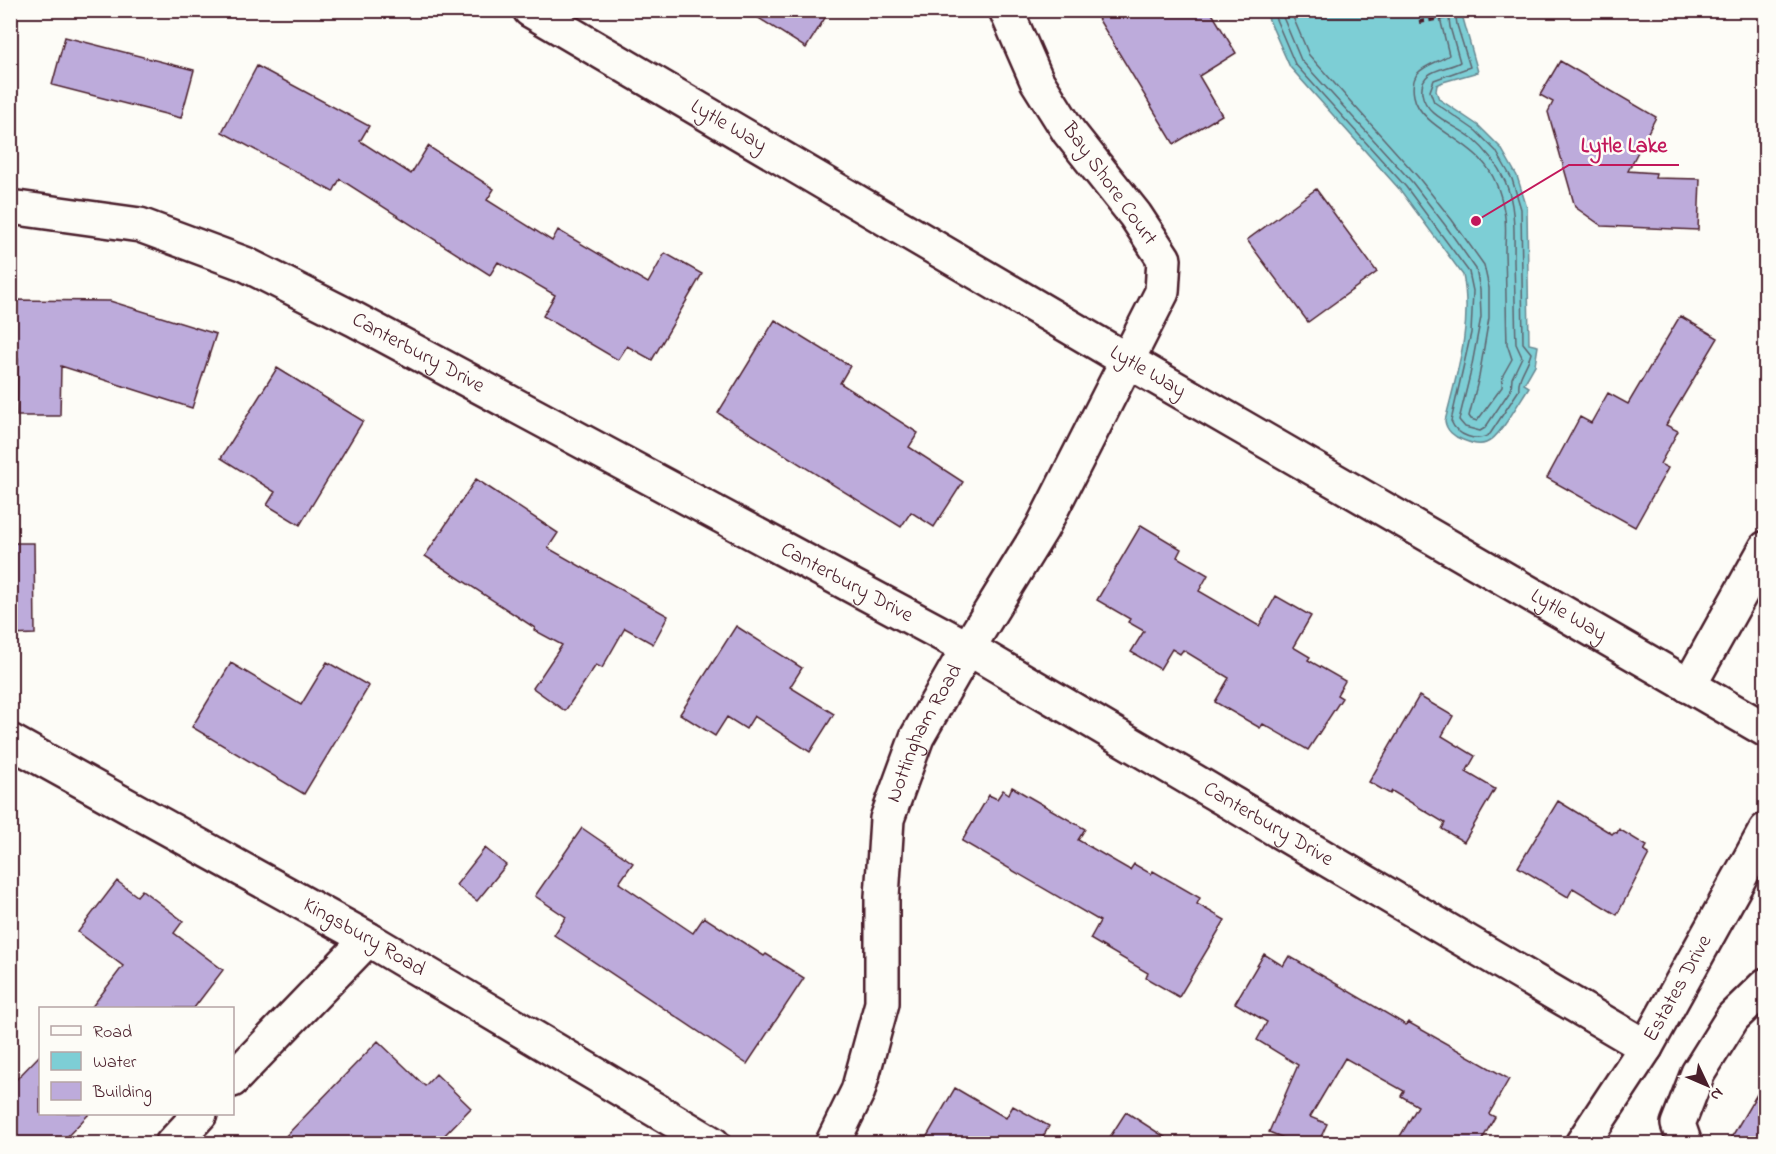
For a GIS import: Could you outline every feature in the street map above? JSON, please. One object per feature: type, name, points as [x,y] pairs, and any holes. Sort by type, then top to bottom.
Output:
[{"type":"street","name":"Lytle Way","points":[[530,10],[1128,361],[1766,730]]},
{"type":"street","name":"Bay Shore Court","points":[[1006,10],[1037,81],[1069,132],[1135,215],[1164,259],[1162,292],[1128,361]]},
{"type":"street","name":"Canterbury Drive","points":[[10,207],[141,225],[245,264],[364,324],[968,648],[1646,1047]]},
{"type":"street","name":"Nottingham Road","points":[[832,1143],[858,1090],[882,1003],[882,897],[887,819],[917,737],[968,648],[1042,528],[1128,361]]},
{"type":"street","points":[[1689,686],[1766,548]]},
{"type":"street","name":"Kingsbury Road","points":[[10,741],[368,939],[713,1143]]},
{"type":"street","name":"Estates Drive","points":[[1582,1143],[1646,1047],[1766,830]]},
{"type":"street","points":[[234,1078],[368,939]]},
{"type":"street","points":[[1685,1143],[1678,1124],[1698,1073],[1733,1017],[1766,986]]},
{"type":"street","points":[[172,1143],[198,1115]]},
{"type":"path","points":[[1419,22],[1476,12]]},
{"type":"water","points":[[1265,11],[1461,11],[1478,72],[1443,82],[1437,85],[1436,91],[1439,99],[1479,126],[1501,148],[1517,176],[1527,208],[1529,344],[1538,346],[1535,365],[1524,384],[1529,387],[1503,427],[1486,443],[1474,444],[1457,437],[1449,430],[1445,421],[1459,367],[1465,330],[1466,293],[1463,275],[1401,191],[1290,67]]},
{"type":"building","points":[[746,10],[830,10],[806,48]]},
{"type":"building","points":[[1093,10],[1210,10],[1236,53],[1199,76],[1222,115],[1174,144]]},
{"type":"building","points":[[65,37],[194,70],[181,118],[52,85]]},
{"type":"building","points":[[1560,61],[1656,117],[1628,171],[1656,173],[1655,178],[1700,179],[1698,230],[1602,226],[1575,207],[1548,112],[1553,102],[1540,95]]},
{"type":"building","points":[[257,66],[369,126],[360,141],[411,174],[428,146],[494,189],[487,200],[552,241],[558,230],[648,283],[665,253],[702,274],[652,360],[627,346],[618,360],[543,316],[555,295],[498,262],[490,275],[340,179],[333,192],[222,132]]},
{"type":"building","points":[[1316,189],[1377,272],[1308,322],[1247,240]]},
{"type":"building","points":[[10,300],[110,301],[216,334],[192,408],[61,366],[60,416],[17,416],[18,359],[10,358]]},
{"type":"building","points":[[1680,316],[1718,338],[1666,425],[1678,431],[1660,464],[1668,468],[1635,527],[1547,478],[1580,417],[1591,423],[1608,393],[1628,404]]},
{"type":"building","points":[[775,320],[850,366],[840,383],[918,433],[909,447],[963,482],[934,527],[911,512],[901,527],[718,413]]},
{"type":"building","points":[[277,368],[363,421],[300,525],[267,505],[275,492],[221,458]]},
{"type":"building","points":[[476,479],[558,533],[548,548],[668,616],[653,644],[625,628],[602,668],[596,665],[565,711],[533,688],[562,645],[534,630],[535,628],[425,556]]},
{"type":"building","points":[[1141,525],[1181,549],[1177,557],[1208,575],[1199,591],[1259,626],[1276,596],[1311,616],[1293,647],[1310,657],[1308,660],[1345,681],[1337,695],[1342,698],[1308,750],[1263,724],[1260,728],[1215,702],[1229,678],[1183,650],[1180,654],[1172,649],[1160,669],[1131,652],[1144,631],[1128,622],[1130,619],[1097,600]]},
{"type":"building","points":[[10,543],[34,543],[35,634],[10,635]]},
{"type":"building","points":[[736,626],[802,668],[790,687],[834,714],[810,752],[754,716],[746,729],[727,717],[715,736],[680,714]]},
{"type":"building","points":[[327,662],[369,686],[304,794],[192,727],[231,663],[301,705]]},
{"type":"building","points":[[1419,696],[1453,716],[1442,736],[1475,756],[1466,772],[1495,789],[1464,842],[1442,829],[1445,823],[1392,791],[1390,794],[1369,782]]},
{"type":"building","points":[[1012,787],[1085,829],[1078,840],[1130,870],[1134,864],[1151,874],[1153,871],[1200,898],[1197,904],[1225,920],[1179,997],[1146,978],[1148,973],[1090,939],[1100,921],[962,841],[989,795],[997,799],[1003,790],[1009,794]]},
{"type":"building","points":[[1558,801],[1612,834],[1617,833],[1619,829],[1647,846],[1644,851],[1649,854],[1617,915],[1573,888],[1568,897],[1518,867]]},
{"type":"building","points":[[582,828],[633,863],[619,883],[693,933],[704,917],[764,956],[766,954],[804,978],[747,1064],[554,935],[566,917],[535,896]]},
{"type":"building","points":[[485,848],[506,865],[477,901],[456,885]]},
{"type":"building","points":[[117,881],[137,896],[142,890],[183,921],[174,933],[223,970],[195,1007],[92,1007],[123,966],[78,932]]},
{"type":"building","points":[[1264,954],[1283,966],[1289,956],[1406,1025],[1408,1022],[1509,1079],[1489,1114],[1495,1117],[1480,1143],[1396,1143],[1418,1106],[1401,1096],[1404,1091],[1345,1058],[1310,1117],[1327,1124],[1318,1143],[1296,1143],[1269,1132],[1298,1065],[1257,1040],[1267,1022],[1235,1003]]},
{"type":"building","points":[[378,1041],[425,1086],[436,1074],[471,1108],[437,1143],[279,1143]]},
{"type":"building","points":[[39,1056],[39,1115],[88,1115],[61,1143],[10,1143],[10,1086]]},
{"type":"building","points":[[1766,1079],[1766,1143],[1728,1143]]},
{"type":"building","points":[[955,1088],[1006,1118],[1013,1106],[1049,1126],[1042,1139],[1049,1143],[923,1143]]},
{"type":"building","points":[[1126,1112],[1174,1143],[1106,1143]]},
{"type":"place","name":"Lytle Lake","points":[[1476,221]]}]
